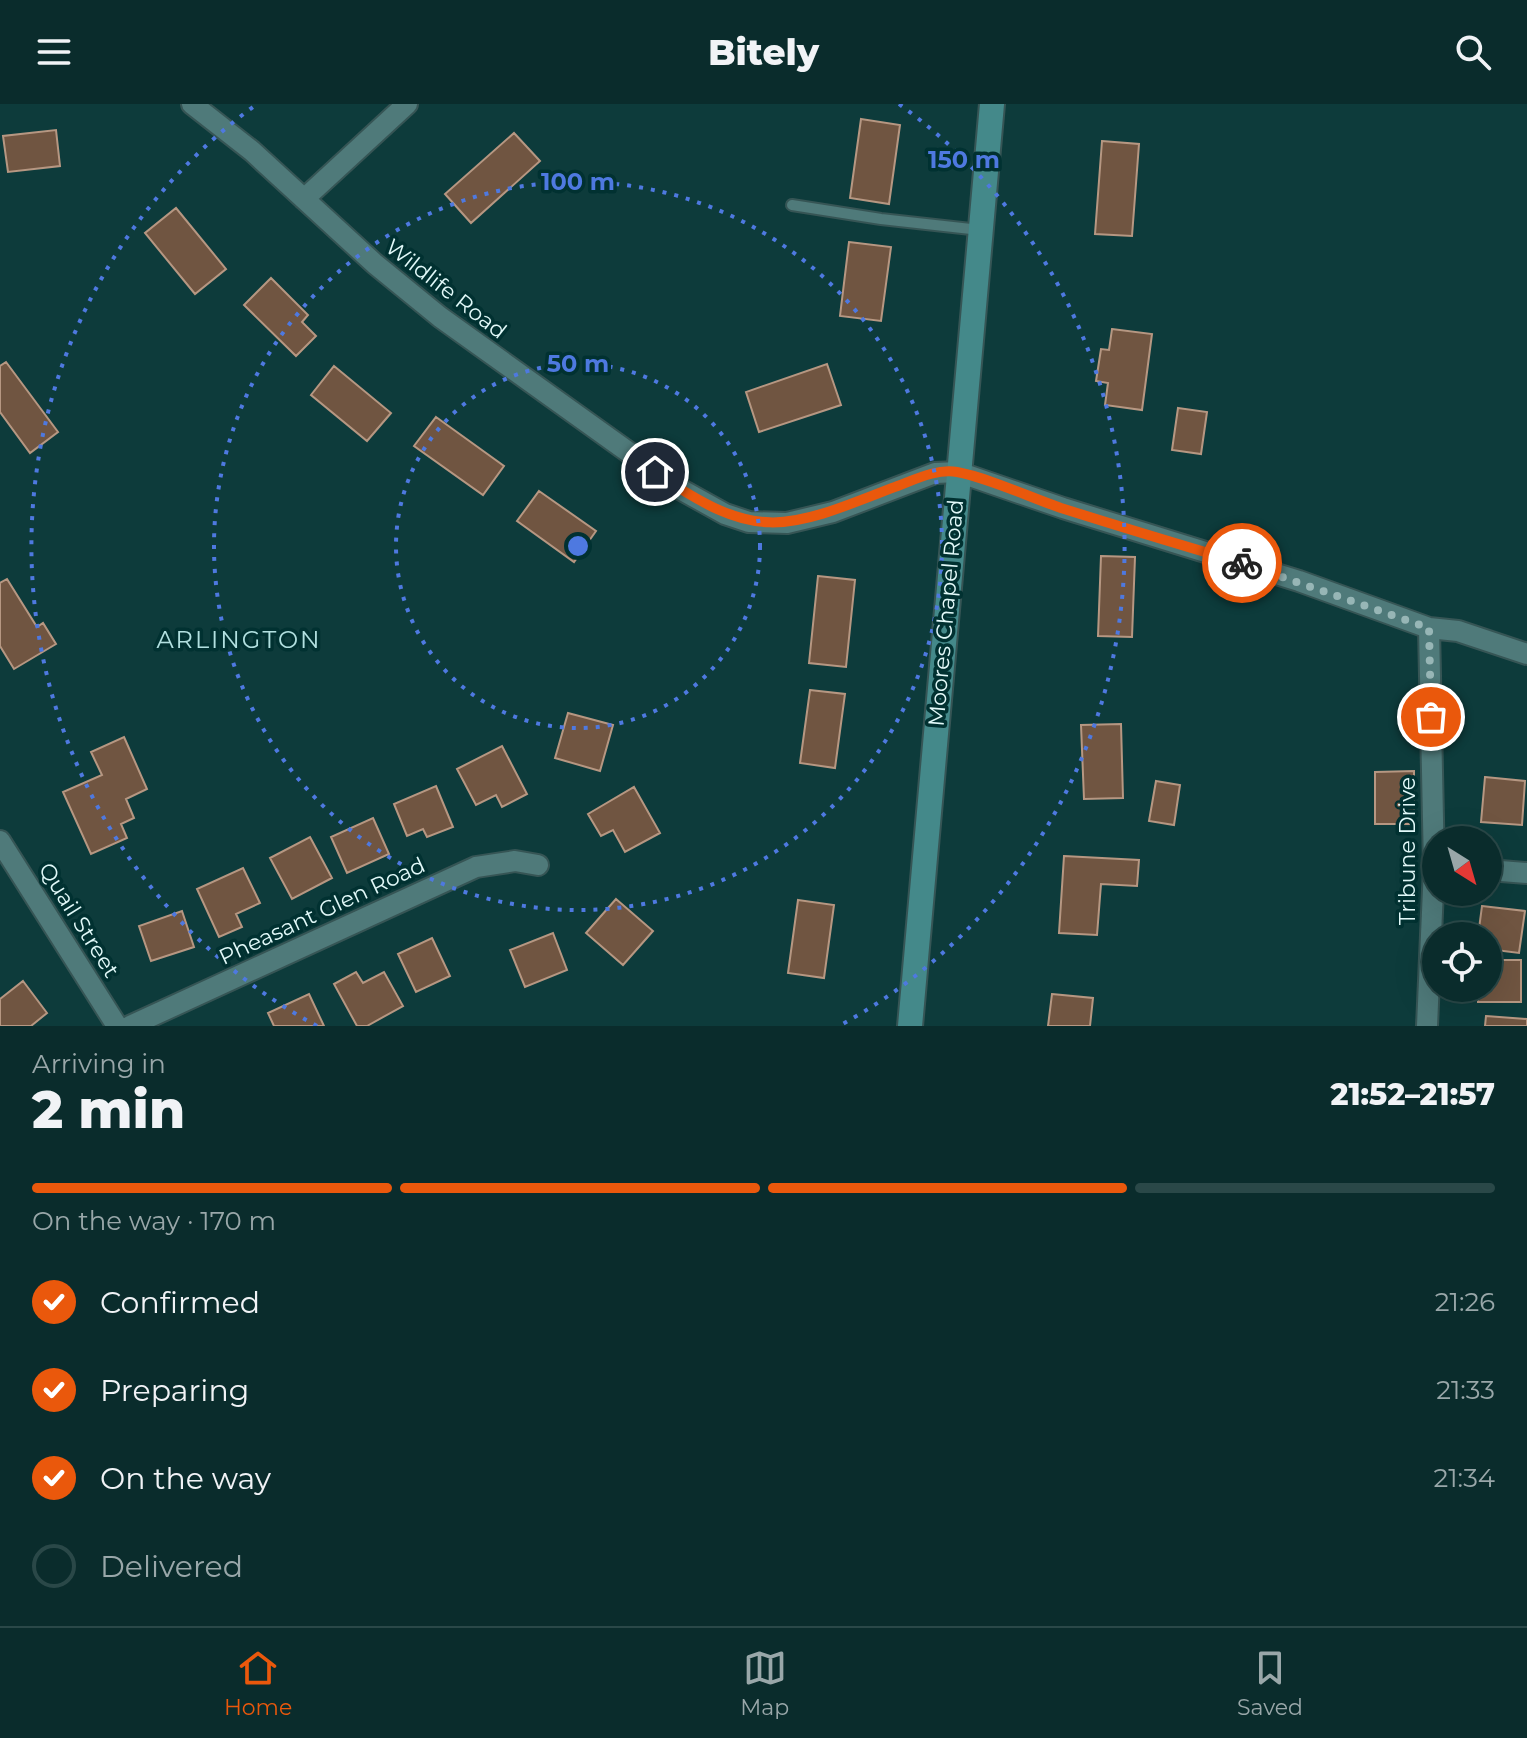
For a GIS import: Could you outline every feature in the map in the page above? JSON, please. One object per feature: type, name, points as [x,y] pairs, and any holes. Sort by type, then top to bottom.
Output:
[{"type":"main road","name":"Moores Chapel Road","points":[[910,1026],[992,104]]},
{"type":"street","name":"Wildlife Road","points":[[192,104],[252,151],[375,264],[440,317],[680,489],[725,514],[749,522],[787,523],[833,512],[935,473],[958,472]]},
{"type":"street","points":[[304,199],[407,104]]},
{"type":"street","points":[[958,472],[1299,581],[1429,628],[1458,631],[1527,654]]},
{"type":"street","name":"Tribune Drive","points":[[1429,628],[1434,826]]},
{"type":"street","name":"Quail Street","points":[[0,841],[117,1026]]},
{"type":"street","name":"Pheasant Glen Road","points":[[130,1026],[476,867],[515,861],[538,865]]},
{"type":"street","points":[[1502,871],[1527,873]]},
{"type":"street","name":"Tribune Drive","points":[[1427,1026],[1433,906]]},
{"type":"lane","points":[[792,205],[980,230]]},
{"type":"building","points":[[861,119],[900,125],[889,204],[850,198]]},
{"type":"building","points":[[56,130],[60,166],[8,172],[3,136]]},
{"type":"building","points":[[514,133],[540,161],[471,223],[445,194]]},
{"type":"building","points":[[1102,141],[1139,144],[1132,236],[1095,234]]},
{"type":"building","points":[[176,208],[226,269],[195,294],[145,233]]},
{"type":"building","points":[[849,242],[891,247],[881,321],[840,316]]},
{"type":"building","points":[[271,278],[308,315],[302,322],[316,336],[296,356],[244,305]]},
{"type":"building","points":[[1112,329],[1152,334],[1142,410],[1105,405],[1108,383],[1096,381],[1101,349],[1109,350]]},
{"type":"building","points":[[6,362],[58,432],[30,453],[0,412],[0,366]]},
{"type":"building","points":[[827,364],[841,405],[759,432],[746,392]]},
{"type":"building","points":[[334,366],[391,413],[367,441],[311,395]]},
{"type":"building","points":[[1178,408],[1207,412],[1201,454],[1172,450]]},
{"type":"building","points":[[436,417],[504,466],[483,495],[414,446]]},
{"type":"building","points":[[539,491],[596,531],[574,562],[517,521]]},
{"type":"building","points":[[1101,556],[1135,557],[1132,637],[1098,636]]},
{"type":"building","points":[[818,576],[855,580],[846,667],[809,663]]},
{"type":"building","points":[[7,579],[37,627],[43,623],[56,644],[14,669],[0,646],[0,583]]},
{"type":"building","points":[[810,690],[845,694],[835,768],[800,763]]},
{"type":"building","points":[[568,713],[613,725],[600,771],[555,758]]},
{"type":"building","points":[[1121,724],[1123,798],[1084,799],[1081,725]]},
{"type":"building","points":[[124,737],[147,789],[126,799],[134,818],[121,824],[127,838],[91,854],[63,792],[102,775],[91,752]]},
{"type":"building","points":[[502,746],[527,794],[502,807],[496,795],[476,805],[457,769]]},
{"type":"building","points":[[1414,771],[1414,824],[1375,824],[1375,772]]},
{"type":"building","points":[[1485,777],[1525,781],[1522,825],[1481,822]]},
{"type":"building","points":[[1156,781],[1180,785],[1174,825],[1149,821]]},
{"type":"building","points":[[436,786],[453,827],[427,837],[423,829],[407,836],[394,804]]},
{"type":"building","points":[[634,787],[660,833],[625,852],[613,830],[601,836],[588,814]]},
{"type":"building","points":[[373,818],[389,854],[347,873],[331,837]]},
{"type":"building","points":[[310,837],[332,878],[292,899],[270,858]]},
{"type":"building","points":[[1064,856],[1139,860],[1137,886],[1101,884],[1097,935],[1059,933]]},
{"type":"building","points":[[243,868],[260,903],[236,914],[242,927],[219,937],[197,889]]},
{"type":"building","points":[[616,899],[653,931],[623,965],[586,933]]},
{"type":"building","points":[[798,900],[834,905],[824,978],[788,973]]},
{"type":"building","points":[[1482,906],[1525,911],[1519,953],[1502,951],[1502,922],[1480,922]]},
{"type":"building","points":[[182,911],[194,947],[151,961],[139,926]]},
{"type":"building","points":[[553,933],[567,970],[525,987],[510,950]]},
{"type":"building","points":[[432,938],[450,976],[416,992],[398,954]]},
{"type":"building","points":[[1502,960],[1521,960],[1521,1002],[1502,1002]]},
{"type":"building","points":[[356,972],[363,983],[384,972],[403,1006],[367,1026],[357,1026],[334,984]]},
{"type":"building","points":[[23,981],[47,1013],[31,1026],[0,1026],[0,999]]},
{"type":"building","points":[[309,994],[324,1026],[274,1026],[268,1013]]},
{"type":"building","points":[[1052,994],[1093,998],[1090,1026],[1048,1026]]},
{"type":"building","points":[[1486,1016],[1527,1019],[1527,1026],[1485,1026]]},
{"type":"way so far","points":[[1242,563],[1429,628],[1431,717]]},
{"type":"district","name":"ARLINGTON","points":[[239,639]]},
{"type":"route","points":[[655,472],[725,514],[765,524],[787,523],[833,512],[935,473],[958,472],[1242,563]]}]
